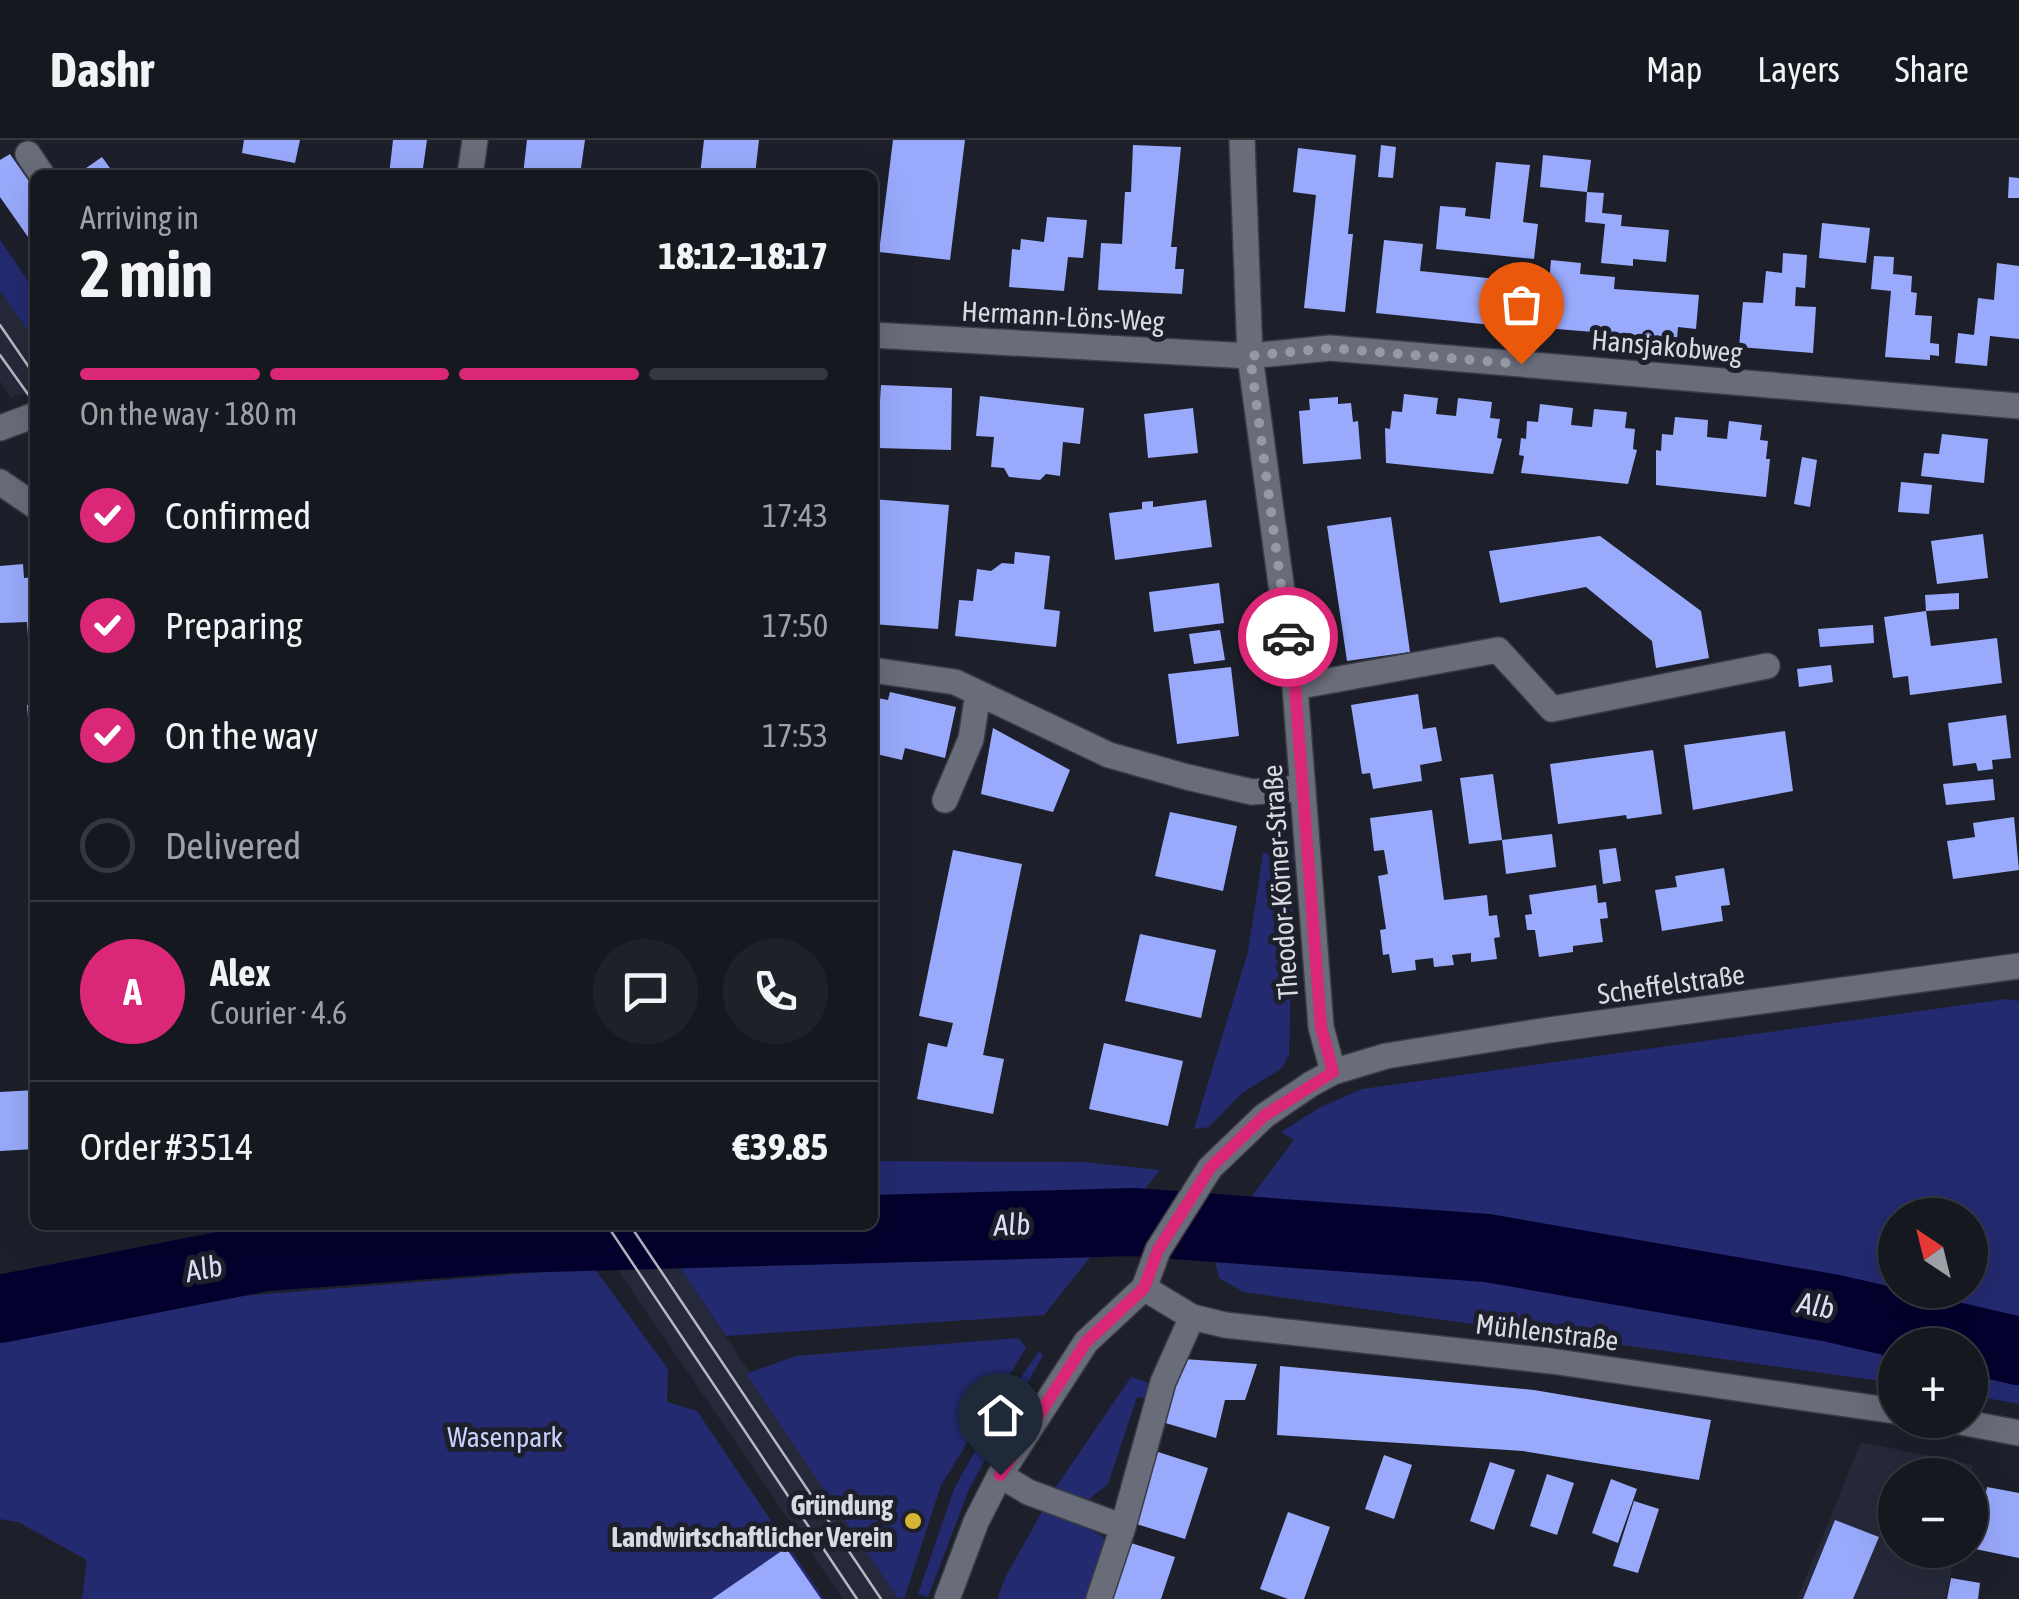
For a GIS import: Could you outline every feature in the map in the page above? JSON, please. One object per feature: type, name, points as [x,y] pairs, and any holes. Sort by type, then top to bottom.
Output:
[{"type":"street","points":[[471,170],[475,140]]},
{"type":"street","name":"Theodor-Körner-Straße","points":[[1242,140],[1250,356],[1295,687],[1321,1027],[1333,1072]]},
{"type":"street","name":"Hermann-Löns-Weg","points":[[878,335],[1250,356]]},
{"type":"street","name":"Hansjakobweg","points":[[1250,356],[1330,348],[2019,406]]},
{"type":"street","points":[[0,428],[30,417]]},
{"type":"street","points":[[0,482],[30,503]]},
{"type":"street","points":[[1295,687],[1498,650],[1552,710],[1766,666]]},
{"type":"street","points":[[878,671],[956,682],[1127,760],[1252,792],[1303,788]]},
{"type":"street","points":[[945,800],[971,740],[978,692]]},
{"type":"street","name":"Scheffelstraße","points":[[1144,1288],[1158,1250],[1205,1176],[1264,1116],[1333,1072],[1386,1056],[1549,1030],[2019,966]]},
{"type":"street","points":[[947,1599],[976,1522],[1000,1475],[1086,1342],[1144,1288]]},
{"type":"street","name":"Mühlenstraße","points":[[1144,1288],[1192,1317],[1225,1325],[1552,1361],[1878,1409]]},
{"type":"street","points":[[1100,1599],[1163,1382],[1192,1317]]},
{"type":"street","points":[[1988,1427],[2019,1433]]},
{"type":"street","points":[[1000,1475],[1028,1492],[1123,1527]]},
{"type":"shaded area","points":[[0,290],[30,334],[30,392],[11,398],[0,381]]},
{"type":"shaded area","points":[[590,1230],[655,1230],[900,1599],[843,1599]]},
{"type":"shaded area","points":[[1861,1442],[1939,1458],[1878,1458],[1878,1568],[1952,1568],[1946,1599],[1797,1599]]},
{"type":"green space","points":[[0,240],[30,284],[30,334],[0,290]]},
{"type":"green space","points":[[1294,851],[1289,1054],[1282,1068],[1242,1093],[1209,1127],[1194,1129],[1248,952],[1263,853]]},
{"type":"green space","points":[[2006,999],[2019,1001],[2019,1404],[1988,1398],[1988,1328],[1878,1328],[1878,1381],[1244,1292],[1219,1278],[1212,1249],[1294,1140],[1281,1132],[1321,1107],[1362,1089]]},
{"type":"green space","points":[[878,1161],[1083,1162],[1160,1170],[1044,1315],[726,1336],[654,1230],[878,1230]]},
{"type":"green space","name":"Wasenpark","points":[[594,1268],[668,1369],[667,1402],[697,1411],[824,1599],[82,1599],[87,1560],[18,1522],[0,1519],[0,1328],[80,1309]]},
{"type":"green space","points":[[1019,1338],[1026,1348],[941,1485],[904,1599],[897,1597],[746,1374],[796,1356]]},
{"type":"green space","points":[[1039,1351],[1043,1355],[969,1489],[928,1597],[918,1594],[954,1489],[996,1413]]},
{"type":"green space","points":[[1131,1377],[1152,1384],[1148,1399],[1137,1397],[1108,1484],[1083,1504],[1054,1490]]},
{"type":"green space","points":[[1043,1510],[1111,1542],[1091,1599],[997,1599]]},
{"type":"building","points":[[244,140],[300,140],[295,163],[242,153]]},
{"type":"building","points":[[393,140],[427,140],[423,170],[390,170]]},
{"type":"building","points":[[527,140],[585,140],[581,170],[524,170]]},
{"type":"building","points":[[704,140],[759,140],[756,170],[701,170]]},
{"type":"building","points":[[893,140],[965,140],[950,260],[879,252]]},
{"type":"building","points":[[1133,145],[1181,147],[1171,247],[1177,247],[1175,269],[1184,269],[1182,294],[1098,290],[1101,243],[1122,244],[1125,192],[1131,192]]},
{"type":"building","points":[[1381,145],[1396,147],[1393,178],[1378,177]]},
{"type":"building","points":[[1298,148],[1356,155],[1345,312],[1304,308],[1316,195],[1293,192]]},
{"type":"building","points":[[10,154],[30,183],[30,240],[0,197],[0,160]]},
{"type":"building","points":[[1543,155],[1591,160],[1587,192],[1540,187]]},
{"type":"building","points":[[102,157],[111,170],[83,170]]},
{"type":"building","points":[[1496,162],[1530,165],[1523,222],[1538,224],[1534,259],[1436,249],[1440,206],[1466,208],[1465,216],[1490,219]]},
{"type":"building","points":[[2009,177],[2019,178],[2019,198],[2008,198]]},
{"type":"building","points":[[1587,192],[1604,193],[1602,213],[1622,215],[1621,226],[1669,230],[1666,262],[1633,259],[1633,266],[1601,263],[1605,224],[1585,222]]},
{"type":"building","points":[[1047,217],[1087,220],[1083,258],[1068,257],[1064,291],[1009,287],[1012,249],[1020,250],[1021,239],[1044,242]]},
{"type":"building","points":[[1822,223],[1870,228],[1866,263],[1819,258]]},
{"type":"building","points":[[1384,240],[1423,244],[1420,271],[1516,281],[1511,327],[1376,313]]},
{"type":"building","points":[[1783,253],[1807,255],[1805,288],[1796,287],[1795,306],[1816,307],[1813,353],[1739,347],[1743,302],[1763,303],[1766,271],[1782,273]]},
{"type":"building","points":[[1874,256],[1894,257],[1893,274],[1912,276],[1911,292],[1917,293],[1915,315],[1932,316],[1930,343],[1939,344],[1939,356],[1930,355],[1930,360],[1885,357],[1891,291],[1871,289]]},
{"type":"building","points":[[1551,260],[1581,263],[1580,274],[1615,277],[1614,289],[1699,295],[1696,329],[1678,327],[1677,339],[1545,328]]},
{"type":"building","points":[[1997,263],[2019,266],[2019,339],[1990,336],[1987,366],[1955,363],[1958,333],[1974,335],[1978,298],[1994,300]]},
{"type":"building","points":[[881,385],[952,388],[951,450],[878,448]]},
{"type":"building","points":[[1404,394],[1438,398],[1436,414],[1456,416],[1458,398],[1492,402],[1490,418],[1500,419],[1497,438],[1502,439],[1493,474],[1386,463],[1385,428],[1390,429],[1392,411],[1402,412]]},
{"type":"building","points":[[980,396],[1084,408],[1080,444],[1063,442],[1060,476],[1046,474],[1040,480],[1009,477],[1004,468],[991,467],[994,437],[976,436]]},
{"type":"building","points":[[1338,397],[1338,404],[1351,403],[1353,422],[1358,421],[1361,459],[1303,464],[1299,411],[1310,410],[1309,399]]},
{"type":"building","points":[[1540,404],[1573,408],[1571,425],[1581,426],[1592,427],[1594,409],[1627,412],[1625,428],[1635,429],[1633,449],[1637,450],[1628,484],[1521,473],[1521,438],[1526,439],[1527,421],[1538,422]]},
{"type":"building","points":[[1193,408],[1198,453],[1148,458],[1144,414]]},
{"type":"building","points":[[1675,417],[1708,420],[1707,437],[1727,439],[1729,421],[1762,425],[1760,440],[1768,441],[1766,459],[1770,459],[1766,497],[1656,485],[1656,450],[1661,451],[1662,434],[1673,435]]},
{"type":"building","points":[[1942,434],[1988,439],[1984,483],[1921,476],[1924,453],[1939,454]]},
{"type":"building","points":[[1802,457],[1817,460],[1810,507],[1794,504]]},
{"type":"building","points":[[1901,482],[1932,485],[1929,514],[1898,512]]},
{"type":"building","points":[[878,499],[949,505],[938,629],[878,624]]},
{"type":"building","points":[[1206,500],[1212,547],[1115,560],[1109,513],[1142,509],[1142,502],[1153,501],[1153,507]]},
{"type":"building","points":[[1391,517],[1410,652],[1347,661],[1327,526]]},
{"type":"building","points":[[1983,534],[1988,578],[1937,584],[1931,541]]},
{"type":"building","points":[[1600,536],[1701,611],[1709,658],[1656,668],[1652,641],[1586,587],[1500,603],[1489,551]]},
{"type":"building","points":[[1015,552],[1050,556],[1044,609],[1060,611],[1056,647],[955,636],[959,600],[973,601],[977,569],[991,571],[1002,563],[1014,564]]},
{"type":"building","points":[[23,564],[24,578],[30,577],[30,637],[27,622],[0,623],[0,566]]},
{"type":"building","points":[[1219,583],[1224,623],[1154,632],[1149,592]]},
{"type":"building","points":[[1959,593],[1959,609],[1926,611],[1925,595]]},
{"type":"building","points":[[1926,611],[1931,646],[1997,638],[2002,683],[1910,695],[1908,676],[1893,678],[1884,617]]},
{"type":"building","points":[[1873,625],[1874,643],[1820,647],[1818,629]]},
{"type":"building","points":[[1220,630],[1225,660],[1194,664],[1189,634]]},
{"type":"building","points":[[1831,665],[1833,682],[1799,687],[1797,669]]},
{"type":"building","points":[[1231,667],[1239,736],[1177,744],[1168,674]]},
{"type":"building","points":[[890,692],[956,707],[945,758],[905,748],[902,760],[878,754],[878,698],[888,700]]},
{"type":"building","points":[[1418,694],[1423,729],[1436,727],[1442,761],[1420,765],[1422,781],[1373,789],[1370,773],[1362,774],[1351,705]]},
{"type":"building","points":[[2006,715],[2011,758],[1992,760],[1993,769],[1978,771],[1976,763],[1953,766],[1948,723]]},
{"type":"building","points":[[993,728],[1070,770],[1053,812],[981,794]]},
{"type":"building","points":[[1785,731],[1793,791],[1693,810],[1684,745]]},
{"type":"building","points":[[1653,750],[1662,814],[1558,824],[1550,764]]},
{"type":"building","points":[[1493,774],[1502,840],[1469,844],[1460,778]]},
{"type":"building","points":[[1993,779],[1995,800],[1946,805],[1943,784]]},
{"type":"building","points":[[1432,810],[1444,900],[1487,895],[1489,916],[1497,915],[1497,959],[1471,962],[1471,953],[1452,955],[1454,965],[1434,967],[1433,958],[1415,960],[1416,970],[1392,973],[1389,954],[1383,955],[1380,930],[1386,929],[1378,876],[1388,874],[1384,850],[1374,851],[1370,818]]},
{"type":"building","points":[[1170,812],[1237,826],[1223,891],[1155,876]]},
{"type":"building","points":[[2014,817],[2019,870],[1953,879],[1947,841],[1975,837],[1973,823]]},
{"type":"building","points":[[1552,834],[1556,867],[1506,874],[1502,840]]},
{"type":"building","points":[[1616,848],[1621,881],[1603,884],[1599,850]]},
{"type":"building","points":[[953,850],[1022,864],[983,1055],[1004,1059],[993,1114],[917,1099],[928,1043],[947,1047],[953,1023],[919,1016]]},
{"type":"building","points":[[1724,868],[1730,905],[1721,906],[1723,921],[1662,931],[1655,890],[1677,887],[1675,876]]},
{"type":"building","points":[[1596,885],[1598,903],[1606,902],[1608,918],[1600,919],[1603,942],[1539,957],[1535,930],[1527,930],[1525,915],[1532,914],[1529,895]]},
{"type":"building","points":[[1140,934],[1216,950],[1201,1018],[1125,1001]]},
{"type":"building","points":[[1104,1043],[1183,1061],[1168,1126],[1089,1109]]},
{"type":"building","points":[[30,1090],[30,1149],[0,1151],[0,1092]]},
{"type":"building","points":[[1183,1359],[1257,1364],[1245,1400],[1225,1400],[1216,1438],[1162,1422]]},
{"type":"building","points":[[1280,1366],[1534,1390],[1711,1420],[1699,1480],[1523,1451],[1277,1435]]},
{"type":"building","points":[[1155,1451],[1208,1468],[1185,1539],[1133,1523]]},
{"type":"building","points":[[1384,1455],[1412,1465],[1394,1519],[1365,1509]]},
{"type":"building","points":[[1490,1462],[1515,1470],[1494,1530],[1470,1521]]},
{"type":"building","points":[[1547,1474],[1574,1483],[1557,1535],[1530,1526]]},
{"type":"building","points":[[1611,1479],[1637,1489],[1618,1543],[1592,1533]]},
{"type":"building","points":[[1988,1487],[2019,1493],[2019,1558],[1988,1552]]},
{"type":"building","points":[[1634,1501],[1659,1509],[1638,1573],[1613,1566]]},
{"type":"building","points":[[1288,1512],[1330,1527],[1304,1599],[1288,1599],[1260,1589]]},
{"type":"building","points":[[1835,1520],[1878,1537],[1853,1599],[1803,1599]]},
{"type":"building","points":[[1131,1543],[1175,1557],[1161,1599],[1113,1599]]},
{"type":"building","points":[[786,1548],[821,1599],[712,1599]]},
{"type":"building","points":[[1951,1578],[1980,1583],[1978,1599],[1947,1599]]},
{"type":"waterway","name":"Alb","points":[[878,1229],[1133,1222],[1487,1248],[1831,1308],[2019,1351]]},
{"type":"waterway","name":"Alb","points":[[0,1309],[266,1257],[509,1239],[839,1230]]},
{"type":"tram line","points":[[0,325],[30,369]]},
{"type":"tram line","points":[[0,355],[30,397]]},
{"type":"tram line","points":[[610,1230],[857,1599]]},
{"type":"tram line","points":[[633,1230],[881,1599]]},
{"type":"way so far","points":[[1288,637],[1250,356],[1330,348],[1521,364]]},
{"type":"place","name":"Gründung Landwirtschaftlicher Verein","points":[[913,1521]]},
{"type":"route","points":[[1000,1475],[1086,1342],[1144,1288],[1158,1250],[1210,1168],[1264,1116],[1333,1072],[1321,1027],[1288,637]]}]
